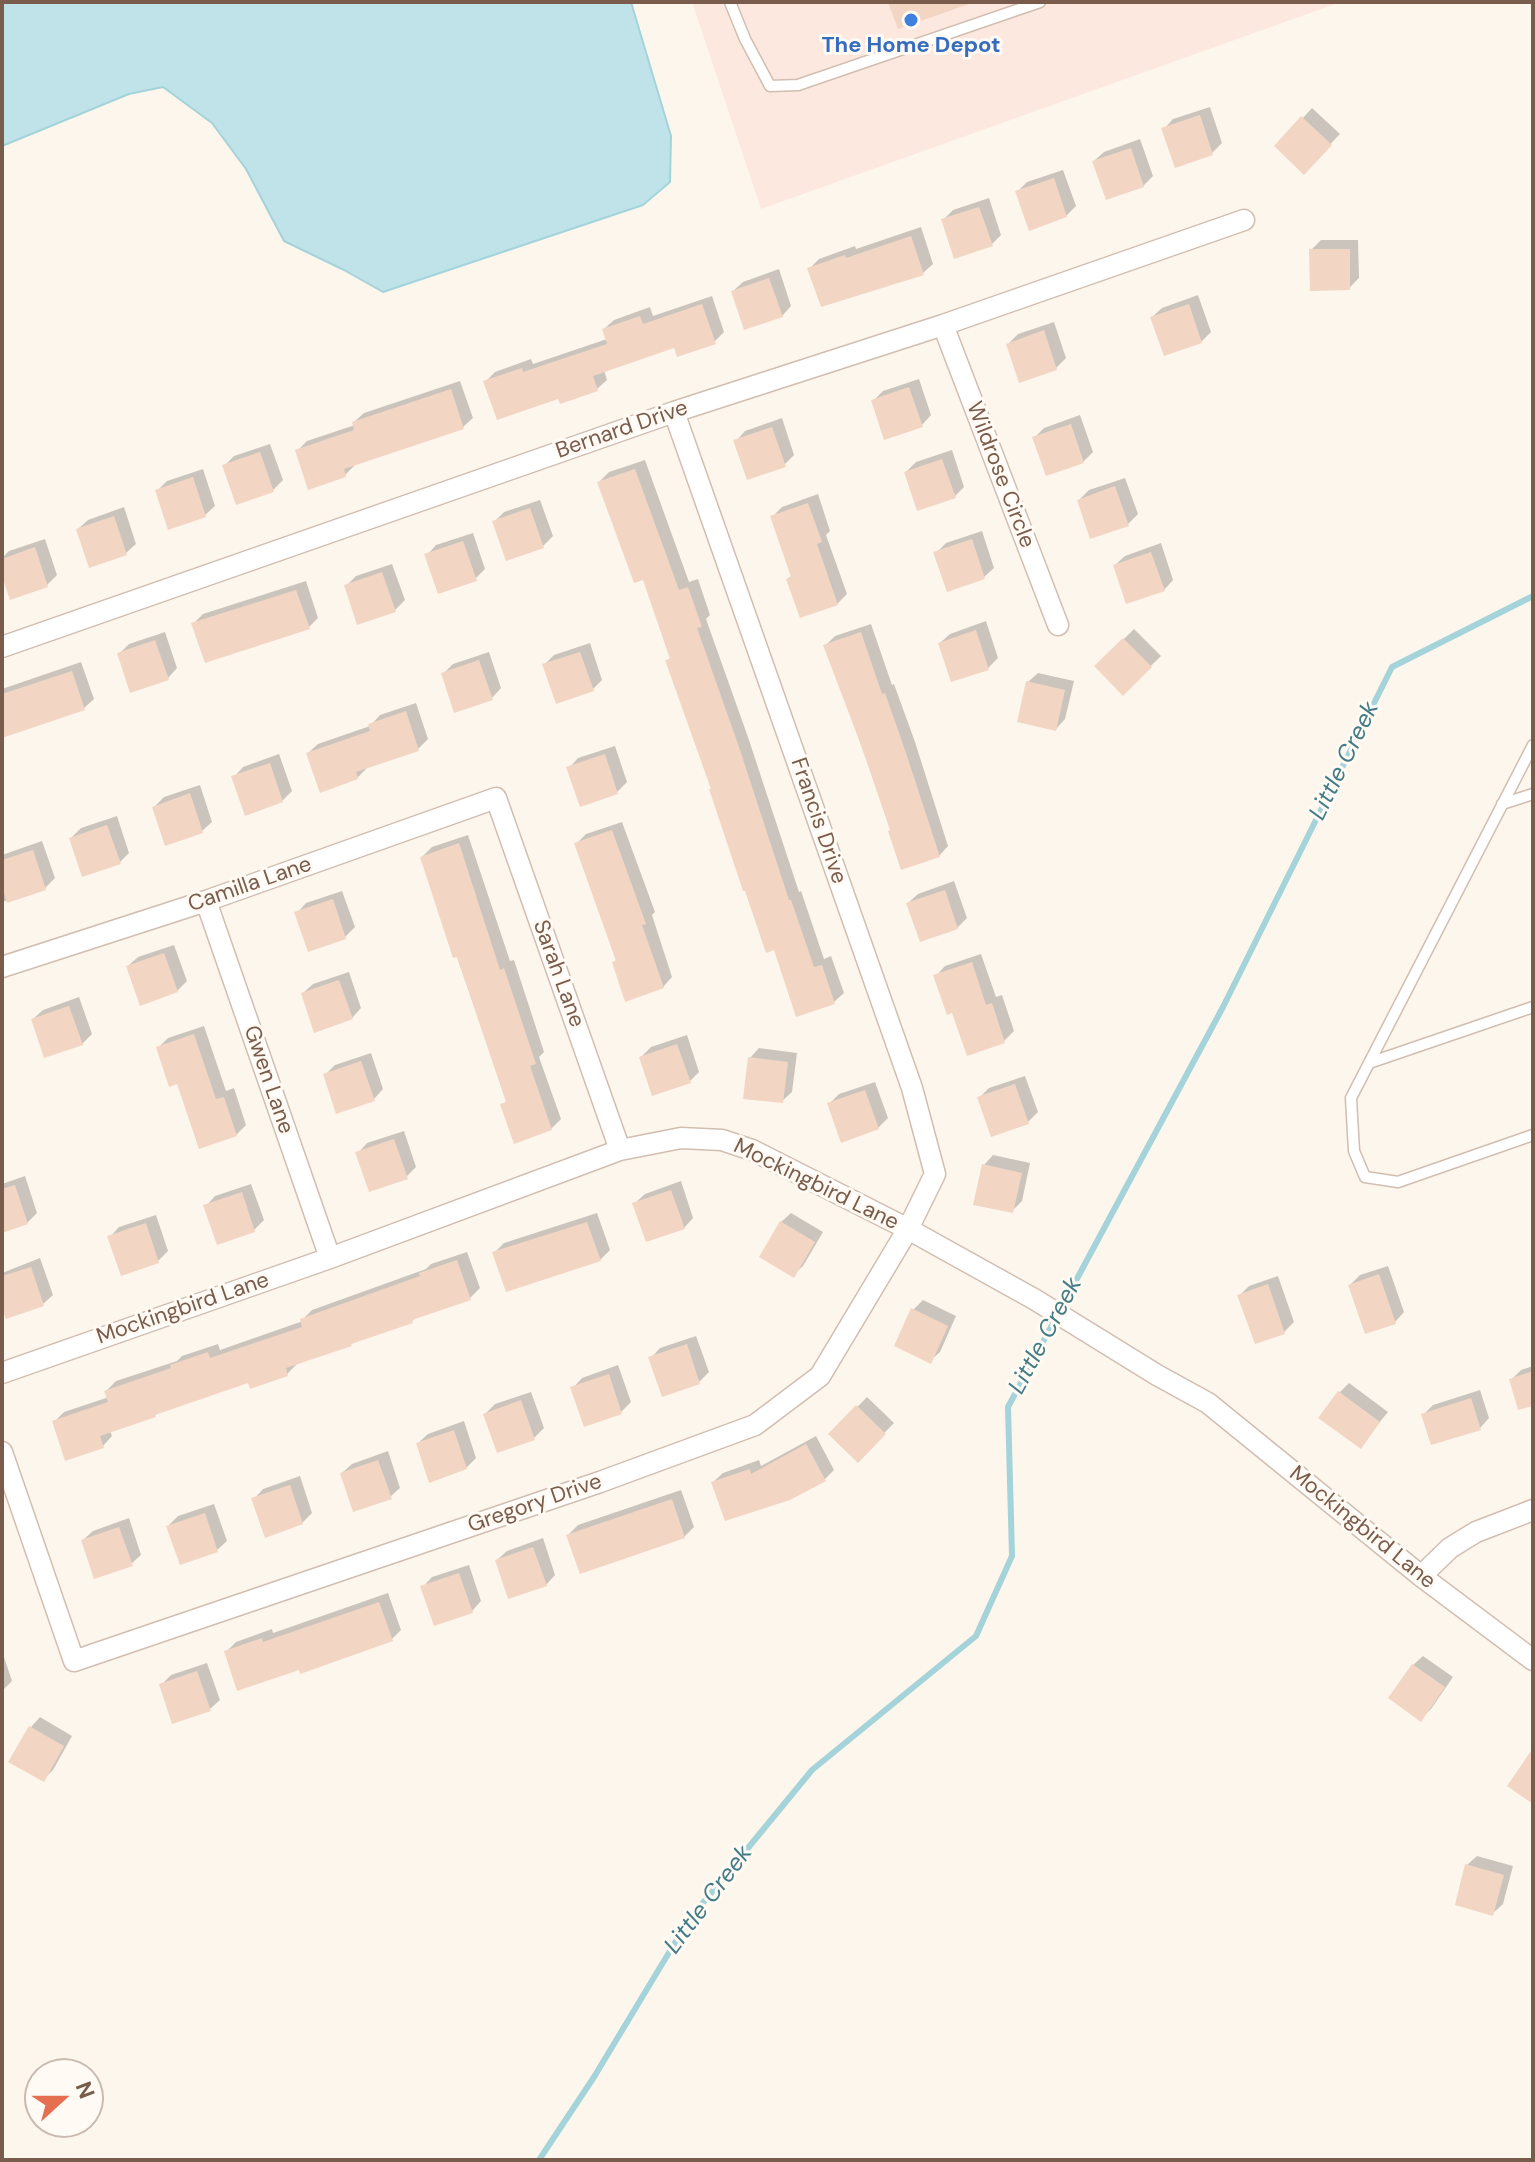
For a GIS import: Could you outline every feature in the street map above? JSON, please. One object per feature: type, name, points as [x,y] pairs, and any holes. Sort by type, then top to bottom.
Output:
[{"type":"street","name":"Bernard Drive","points":[[2,647],[674,412],[943,325],[1244,220]]},
{"type":"street","name":"Wildrose Circle","points":[[943,325],[1058,625]]},
{"type":"street","name":"Francis Drive","points":[[674,412],[912,1088],[935,1174],[908,1229]]},
{"type":"street","name":"Camilla Lane","points":[[2,967],[206,901],[496,798]]},
{"type":"street","name":"Sarah Lane","points":[[496,798],[620,1150]]},
{"type":"street","name":"Gwen Lane","points":[[206,901],[330,1258]]},
{"type":"street","name":"Mockingbird Lane","points":[[2,1373],[330,1258],[620,1150],[681,1138],[722,1140],[752,1150],[908,1229],[1034,1299],[1089,1335],[1208,1403],[1421,1576],[1533,1660]]},
{"type":"street","name":"Gregory Drive","points":[[2,1452],[74,1661],[600,1482],[755,1425],[820,1376],[908,1229]]},
{"type":"street","points":[[1421,1576],[1450,1548],[1476,1532],[1533,1510]]},
{"type":"lane","points":[[730,2],[770,86],[798,85],[1040,2]]},
{"type":"lane","points":[[1533,745],[1351,1098],[1354,1151],[1365,1177],[1398,1182],[1533,1135]]},
{"type":"lane","points":[[1502,804],[1533,794]]},
{"type":"lane","points":[[1369,1063],[1533,1007]]},
{"type":"shaded area","points":[[692,2],[1341,2],[761,209]]},
{"type":"water","points":[[2,2],[631,2],[671,136],[670,182],[643,205],[383,292],[284,241],[246,169],[212,123],[163,87],[129,94],[2,146]]},
{"type":"building","name":"The Home Depot","points":[[888,2],[969,2],[969,4],[898,29]]},
{"type":"building","points":[[1200,115],[1213,155],[1175,168],[1161,128]]},
{"type":"building","points":[[1301,116],[1332,145],[1304,175],[1274,146]]},
{"type":"building","points":[[1131,148],[1144,187],[1106,200],[1092,161]]},
{"type":"building","points":[[1054,178],[1067,217],[1029,231],[1015,191]]},
{"type":"building","points":[[979,207],[993,246],[954,259],[941,219]]},
{"type":"building","points":[[911,236],[924,275],[821,307],[807,268]]},
{"type":"building","points":[[1309,249],[1350,249],[1350,290],[1310,291]]},
{"type":"building","points":[[769,278],[783,317],[744,330],[731,291]]},
{"type":"building","points":[[702,304],[716,344],[677,357],[674,348],[593,376],[598,391],[560,404],[558,399],[497,420],[483,381],[522,368],[523,372],[607,344],[602,329],[640,316],[643,324]]},
{"type":"building","points":[[1189,304],[1202,343],[1164,356],[1150,317]]},
{"type":"building","points":[[1044,330],[1057,370],[1019,383],[1006,344]]},
{"type":"building","points":[[909,387],[923,427],[884,440],[871,400]]},
{"type":"building","points":[[451,389],[464,429],[344,469],[346,477],[308,490],[295,450],[354,430],[352,422]]},
{"type":"building","points":[[1071,424],[1084,463],[1046,476],[1032,437]]},
{"type":"building","points":[[772,427],[786,467],[747,480],[733,440]]},
{"type":"building","points":[[260,452],[274,492],[236,505],[222,465]]},
{"type":"building","points":[[942,459],[956,498],[917,511],[904,472]]},
{"type":"building","points":[[635,469],[679,590],[688,587],[702,627],[697,628],[789,900],[814,967],[822,965],[835,1004],[796,1017],[774,950],[766,953],[743,891],[665,660],[670,659],[643,580],[634,583],[597,482]]},
{"type":"building","points":[[193,477],[206,517],[168,530],[155,490]]},
{"type":"building","points":[[1115,486],[1129,526],[1090,539],[1077,500]]},
{"type":"building","points":[[808,503],[822,542],[817,544],[838,605],[800,618],[786,579],[791,577],[770,516]]},
{"type":"building","points":[[530,508],[544,548],[506,561],[492,521]]},
{"type":"building","points":[[114,516],[127,555],[89,568],[76,529]]},
{"type":"building","points":[[972,539],[985,579],[947,592],[933,552]]},
{"type":"building","points":[[463,541],[477,581],[438,594],[424,554]]},
{"type":"building","points":[[35,547],[48,587],[10,600],[2,576],[2,559]]},
{"type":"building","points":[[1151,552],[1165,591],[1126,604],[1113,565]]},
{"type":"building","points":[[382,572],[396,612],[357,625],[344,585]]},
{"type":"building","points":[[296,590],[310,629],[205,663],[191,623]]},
{"type":"building","points":[[976,630],[989,670],[951,682],[938,643]]},
{"type":"building","points":[[861,632],[882,694],[885,693],[940,857],[901,870],[861,745],[823,645]]},
{"type":"building","points":[[1123,638],[1152,667],[1123,696],[1094,666]]},
{"type":"building","points":[[155,640],[169,680],[130,693],[117,653]]},
{"type":"building","points":[[580,652],[594,691],[556,704],[542,664]]},
{"type":"building","points":[[479,660],[493,700],[454,713],[441,673]]},
{"type":"building","points":[[72,671],[85,710],[2,738],[2,694]]},
{"type":"building","points":[[1026,681],[1065,690],[1056,731],[1017,722]]},
{"type":"building","points":[[406,711],[419,751],[356,772],[358,779],[320,793],[306,753],[370,731],[368,724]]},
{"type":"building","points":[[605,754],[618,794],[580,807],[566,767]]},
{"type":"building","points":[[270,763],[283,802],[245,816],[231,776]]},
{"type":"building","points":[[190,793],[203,833],[165,846],[152,807]]},
{"type":"building","points":[[107,825],[121,864],[82,877],[69,838]]},
{"type":"building","points":[[612,830],[646,924],[642,925],[664,988],[625,1002],[612,962],[616,961],[574,843]]},
{"type":"building","points":[[459,843],[500,970],[504,968],[536,1064],[530,1066],[552,1130],[514,1144],[500,1104],[506,1102],[420,857]]},
{"type":"building","points":[[33,850],[46,890],[7,903],[2,886],[2,860]]},
{"type":"building","points":[[945,890],[958,929],[920,942],[906,903]]},
{"type":"building","points":[[333,899],[346,939],[308,952],[294,912]]},
{"type":"building","points":[[164,953],[178,992],[140,1006],[126,966]]},
{"type":"building","points":[[972,962],[986,1005],[992,1003],[1005,1043],[967,1056],[952,1013],[947,1015],[933,975]]},
{"type":"building","points":[[339,980],[353,1019],[314,1033],[301,993]]},
{"type":"building","points":[[69,1006],[83,1045],[44,1058],[31,1019]]},
{"type":"building","points":[[194,1034],[216,1099],[224,1097],[237,1136],[199,1149],[177,1084],[169,1087],[156,1047]]},
{"type":"building","points":[[677,1044],[691,1083],[652,1096],[639,1057]]},
{"type":"building","points":[[748,1057],[788,1062],[783,1103],[743,1099]]},
{"type":"building","points":[[361,1061],[375,1101],[336,1114],[323,1074]]},
{"type":"building","points":[[1015,1084],[1029,1124],[991,1137],[977,1097]]},
{"type":"building","points":[[865,1090],[879,1129],[841,1143],[827,1103]]},
{"type":"building","points":[[394,1139],[408,1179],[369,1192],[355,1152]]},
{"type":"building","points":[[982,1164],[1022,1173],[1013,1213],[973,1205]]},
{"type":"building","points":[[15,1185],[28,1224],[2,1233],[2,1189]]},
{"type":"building","points":[[671,1190],[685,1229],[646,1242],[632,1203]]},
{"type":"building","points":[[242,1192],[255,1232],[217,1245],[203,1205]]},
{"type":"building","points":[[780,1221],[815,1242],[794,1278],[759,1257]]},
{"type":"building","points":[[587,1222],[601,1261],[506,1292],[492,1252]]},
{"type":"building","points":[[146,1223],[159,1263],[121,1276],[107,1236]]},
{"type":"building","points":[[457,1260],[471,1300],[286,1368],[288,1376],[250,1389],[248,1383],[100,1436],[104,1448],[65,1461],[52,1421],[108,1402],[104,1391],[208,1352],[210,1358],[302,1327],[300,1319]]},
{"type":"building","points":[[31,1267],[44,1306],[6,1319],[2,1309],[2,1276]]},
{"type":"building","points":[[1379,1274],[1396,1324],[1365,1334],[1348,1285]]},
{"type":"building","points":[[1268,1284],[1285,1334],[1255,1344],[1237,1295]]},
{"type":"building","points":[[911,1308],[948,1326],[931,1364],[894,1346]]},
{"type":"building","points":[[687,1344],[700,1384],[662,1397],[648,1357]]},
{"type":"building","points":[[1533,1371],[1533,1406],[1518,1410],[1509,1379]]},
{"type":"building","points":[[609,1374],[622,1414],[584,1427],[570,1387]]},
{"type":"building","points":[[1338,1391],[1380,1422],[1361,1449],[1318,1418]]},
{"type":"building","points":[[1471,1398],[1481,1430],[1431,1445],[1421,1414]]},
{"type":"building","points":[[521,1400],[535,1440],[497,1453],[483,1414]]},
{"type":"building","points":[[856,1405],[886,1434],[858,1463],[828,1434]]},
{"type":"building","points":[[454,1430],[467,1469],[429,1483],[416,1443]]},
{"type":"building","points":[[806,1444],[826,1481],[790,1500],[725,1521],[711,1482],[750,1469],[751,1474]]},
{"type":"building","points":[[378,1460],[392,1499],[353,1512],[340,1473]]},
{"type":"building","points":[[290,1485],[303,1524],[265,1538],[251,1498]]},
{"type":"building","points":[[672,1499],[685,1538],[580,1574],[566,1535]]},
{"type":"building","points":[[205,1513],[218,1552],[180,1565],[166,1526]]},
{"type":"building","points":[[119,1527],[133,1566],[94,1579],[81,1540]]},
{"type":"building","points":[[533,1547],[547,1586],[508,1599],[495,1560]]},
{"type":"building","points":[[459,1573],[473,1613],[434,1626],[420,1586]]},
{"type":"building","points":[[379,1602],[393,1641],[300,1674],[299,1670],[237,1691],[224,1651],[262,1638],[263,1642]]},
{"type":"building","points":[[1412,1664],[1445,1687],[1421,1722],[1388,1698]]},
{"type":"building","points":[[197,1671],[211,1711],[172,1724],[159,1684]]},
{"type":"building","points":[[29,1726],[64,1746],[44,1782],[8,1762]]},
{"type":"building","points":[[1533,1748],[1533,1804],[1507,1786]]},
{"type":"building","points":[[1465,1864],[1504,1875],[1493,1916],[1455,1905]]},
{"type":"waterway","name":"Little Creek","points":[[539,2160],[594,2077],[688,1921],[812,1770],[976,1636],[1012,1556],[1008,1407],[1223,1007],[1392,667],[1533,596]]},
{"type":"place","name":"The Home Depot","points":[[911,20]]}]
